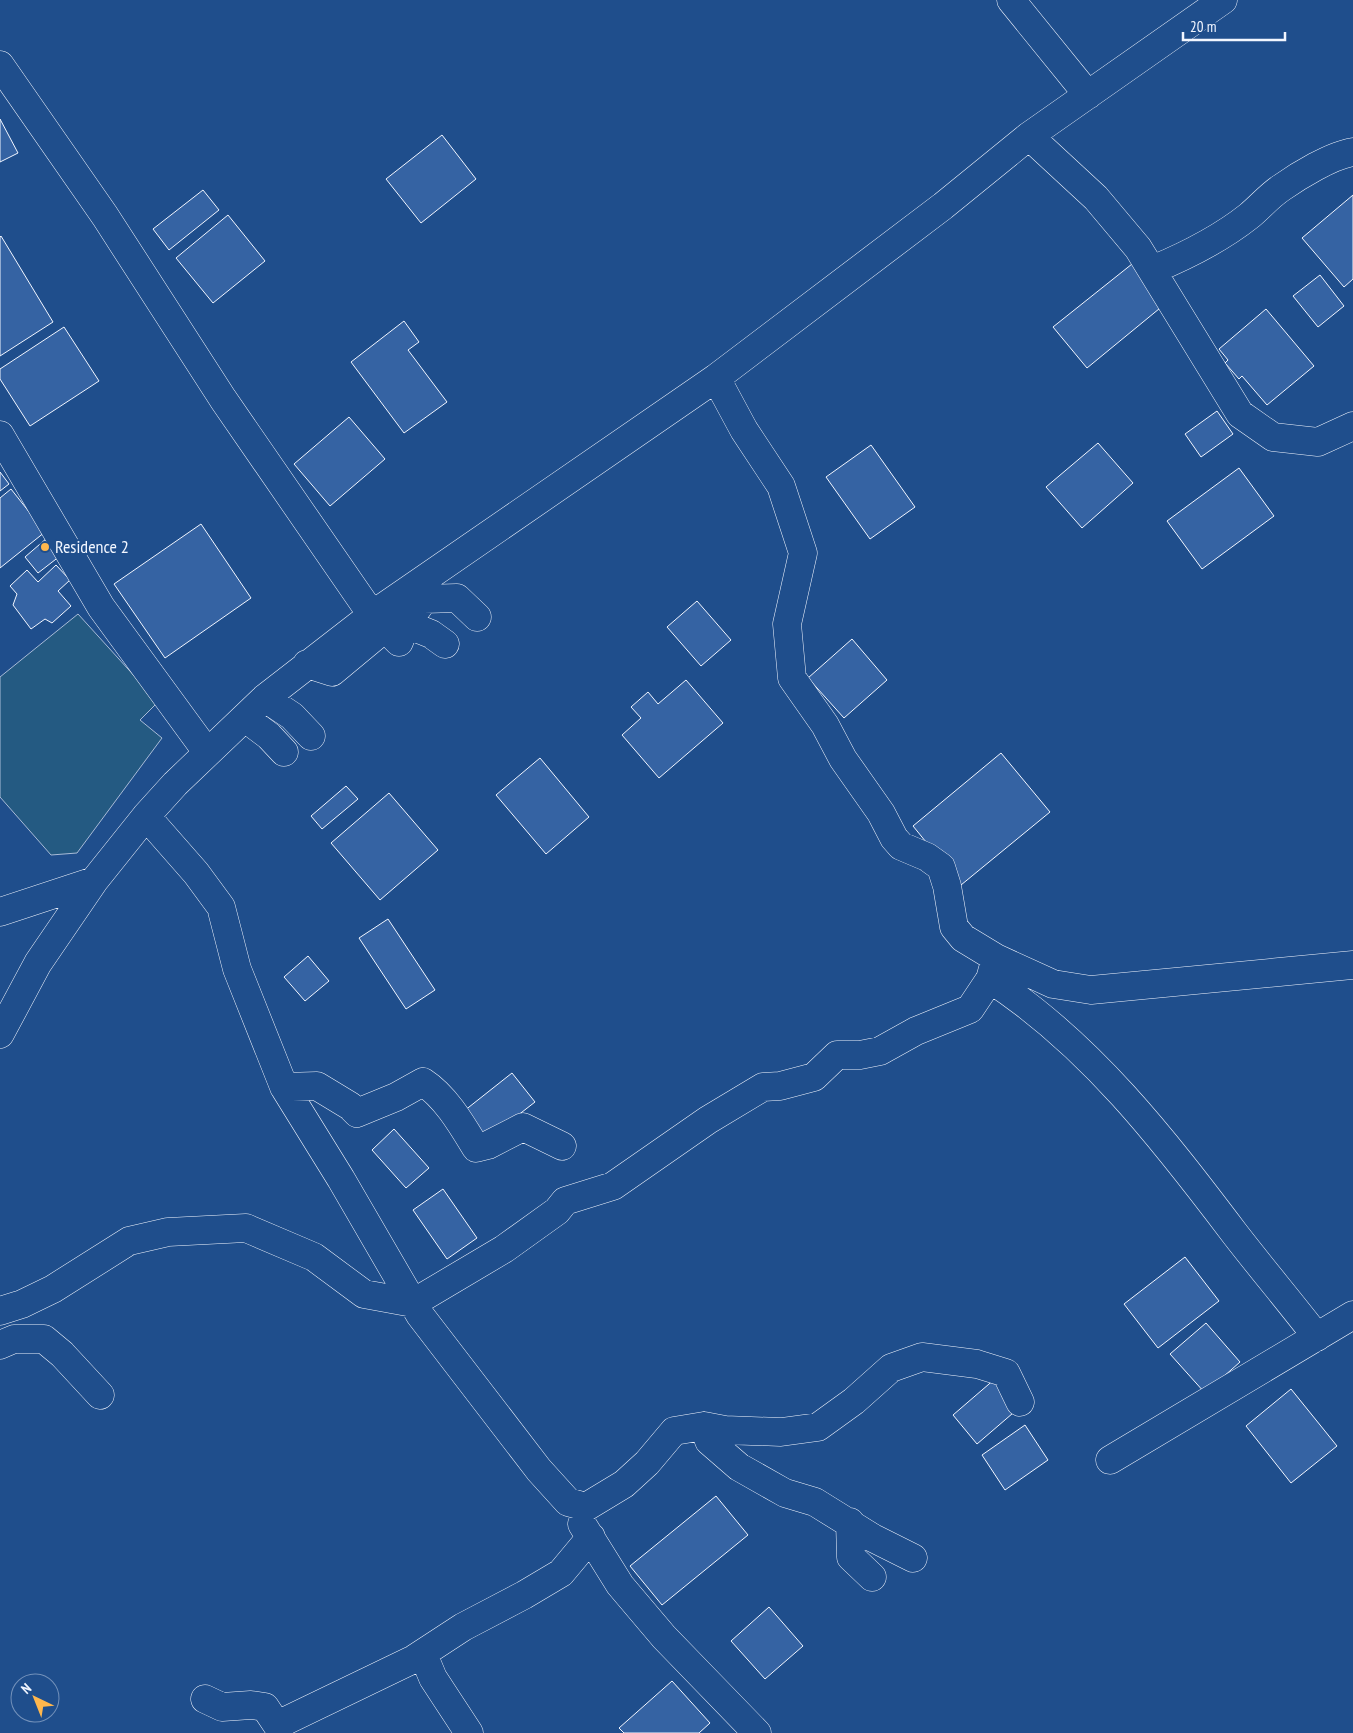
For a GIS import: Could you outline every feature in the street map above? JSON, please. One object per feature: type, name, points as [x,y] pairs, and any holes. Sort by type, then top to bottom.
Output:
[{"type":"street","points":[[1010,0],[1088,95]]},
{"type":"street","points":[[0,1034],[38,963],[94,881],[146,816],[207,752],[265,698],[307,664],[396,633],[716,378],[943,206],[1029,136],[1223,0]]},
{"type":"street","points":[[0,65],[105,216],[223,399],[396,633]]},
{"type":"street","points":[[1029,136],[1096,198],[1138,248],[1240,414],[1273,437],[1318,442],[1353,426]]},
{"type":"street","points":[[1152,270],[1181,258],[1216,237],[1248,216],[1281,188],[1306,173],[1322,164],[1353,152]]},
{"type":"street","points":[[716,378],[744,430],[781,486],[803,552],[787,624],[792,678],[825,725],[843,759],[881,813],[894,838],[901,846],[927,857],[941,867],[947,886],[954,927],[1025,1002],[1066,1036],[1146,1121],[1201,1186],[1317,1337]]},
{"type":"street","points":[[0,435],[101,607],[207,752]]},
{"type":"street","points":[[396,633],[424,599],[457,598],[477,617]]},
{"type":"street","points":[[396,633],[431,634],[445,644]]},
{"type":"street","points":[[265,698],[292,716],[311,736]]},
{"type":"street","points":[[244,718],[269,736],[284,752]]},
{"type":"street","points":[[146,816],[196,873],[221,907],[238,969],[284,1087],[341,1179],[413,1303],[539,1470],[568,1502],[620,1585],[664,1637],[756,1733]]},
{"type":"street","points":[[0,912],[94,881]]},
{"type":"street","points":[[993,969],[1053,984],[1091,990],[1353,965]]},
{"type":"street","points":[[0,1311],[22,1304],[53,1289],[129,1241],[168,1232],[246,1228],[314,1257],[364,1294],[413,1303],[504,1249],[557,1211],[565,1201],[613,1186],[708,1120],[763,1087],[780,1086],[814,1077],[837,1055],[860,1055],[880,1051],[916,1030],[970,1009],[993,969]]},
{"type":"street","points":[[284,1087],[317,1086],[358,1113],[396,1097],[422,1082],[432,1088],[460,1122],[476,1148],[488,1145],[523,1128],[562,1146]]},
{"type":"street","points":[[1110,1460],[1353,1315]]},
{"type":"street","points":[[0,1345],[14,1340],[44,1339],[62,1354],[100,1395]]},
{"type":"street","points":[[568,1502],[586,1507],[624,1484],[646,1464],[674,1430],[704,1426],[725,1430],[781,1432],[818,1427],[854,1401],[891,1368],[922,1357],[977,1364],[1006,1373],[1020,1402]]},
{"type":"street","points":[[704,1426],[709,1441],[739,1467],[784,1493],[815,1502],[873,1538],[913,1558]]},
{"type":"street","points":[[850,1522],[851,1557],[872,1576]]},
{"type":"street","points":[[205,1699],[222,1707],[251,1705],[265,1707],[277,1725],[422,1654],[463,1628],[561,1573],[591,1537]]},
{"type":"street","points":[[422,1654],[433,1678],[469,1733]]},
{"type":"shaded area","points":[[78,614],[158,702],[140,720],[162,738],[77,853],[51,855],[0,797],[0,677]]},
{"type":"building","points":[[0,119],[18,153],[0,162]]},
{"type":"building","points":[[442,135],[476,179],[421,223],[386,179]]},
{"type":"building","points":[[203,190],[219,210],[169,250],[153,229]]},
{"type":"building","points":[[1353,195],[1353,279],[1344,287],[1302,238]]},
{"type":"building","points":[[228,215],[265,261],[213,303],[176,258]]},
{"type":"building","points":[[0,237],[53,322],[0,356]]},
{"type":"building","points":[[1132,264],[1165,304],[1087,368],[1053,327]]},
{"type":"building","points":[[1320,275],[1344,306],[1318,327],[1293,296]]},
{"type":"building","points":[[1266,309],[1314,366],[1267,405],[1242,376],[1239,379],[1225,363],[1228,360],[1219,349]]},
{"type":"building","points":[[404,321],[419,342],[408,350],[447,402],[404,433],[351,362]]},
{"type":"building","points":[[64,327],[99,381],[30,426],[0,379],[0,369]]},
{"type":"building","points":[[1217,411],[1233,434],[1201,457],[1185,434]]},
{"type":"building","points":[[349,417],[385,459],[330,506],[294,464]]},
{"type":"building","points":[[1098,443],[1133,483],[1082,528],[1046,487]]},
{"type":"building","points":[[871,445],[915,507],[870,539],[826,477]]},
{"type":"building","points":[[1239,468],[1274,516],[1202,569],[1167,521]]},
{"type":"building","points":[[0,472],[9,484],[0,491]]},
{"type":"building","points":[[11,489],[45,532],[0,568],[0,498]]},
{"type":"building","points":[[201,524],[251,598],[165,658],[114,584]]},
{"type":"building","name":"Residence 2","points":[[47,538],[60,556],[38,573],[25,557]]},
{"type":"building","points":[[56,565],[70,580],[58,591],[71,606],[52,623],[45,619],[31,629],[13,605],[17,594],[10,586],[27,570],[38,582]]},
{"type":"building","points":[[697,601],[731,640],[701,666],[667,627]]},
{"type":"building","points":[[852,639],[887,680],[844,718],[808,678]]},
{"type":"building","points":[[686,680],[723,723],[659,778],[622,735],[641,718],[631,707],[648,692],[658,704]]},
{"type":"building","points":[[1001,753],[1050,812],[961,885],[913,826]]},
{"type":"building","points":[[540,758],[589,817],[546,854],[496,795]]},
{"type":"building","points":[[346,786],[358,799],[322,829],[311,816]]},
{"type":"building","points":[[389,793],[438,850],[380,900],[331,843]]},
{"type":"building","points":[[388,919],[435,990],[406,1009],[359,938]]},
{"type":"building","points":[[308,956],[329,981],[305,1001],[284,977]]},
{"type":"building","points":[[512,1073],[535,1102],[486,1140],[464,1111]]},
{"type":"building","points":[[394,1129],[429,1168],[406,1188],[372,1150]]},
{"type":"building","points":[[443,1189],[477,1238],[447,1259],[413,1210]]},
{"type":"building","points":[[1185,1257],[1219,1301],[1158,1348],[1124,1304]]},
{"type":"building","points":[[1206,1323],[1240,1362],[1205,1393],[1170,1354]]},
{"type":"building","points":[[996,1378],[1020,1407],[977,1444],[953,1415]]},
{"type":"building","points":[[1291,1389],[1337,1446],[1291,1483],[1246,1426]]},
{"type":"building","points":[[1025,1425],[1048,1460],[1005,1490],[982,1455]]},
{"type":"building","points":[[716,1496],[748,1535],[662,1605],[630,1566]]},
{"type":"building","points":[[769,1607],[803,1646],[765,1679],[731,1641]]},
{"type":"building","points":[[672,1681],[710,1723],[699,1733],[624,1733],[619,1728]]},
{"type":"place","name":"Residence 2","points":[[45,547]]}]
